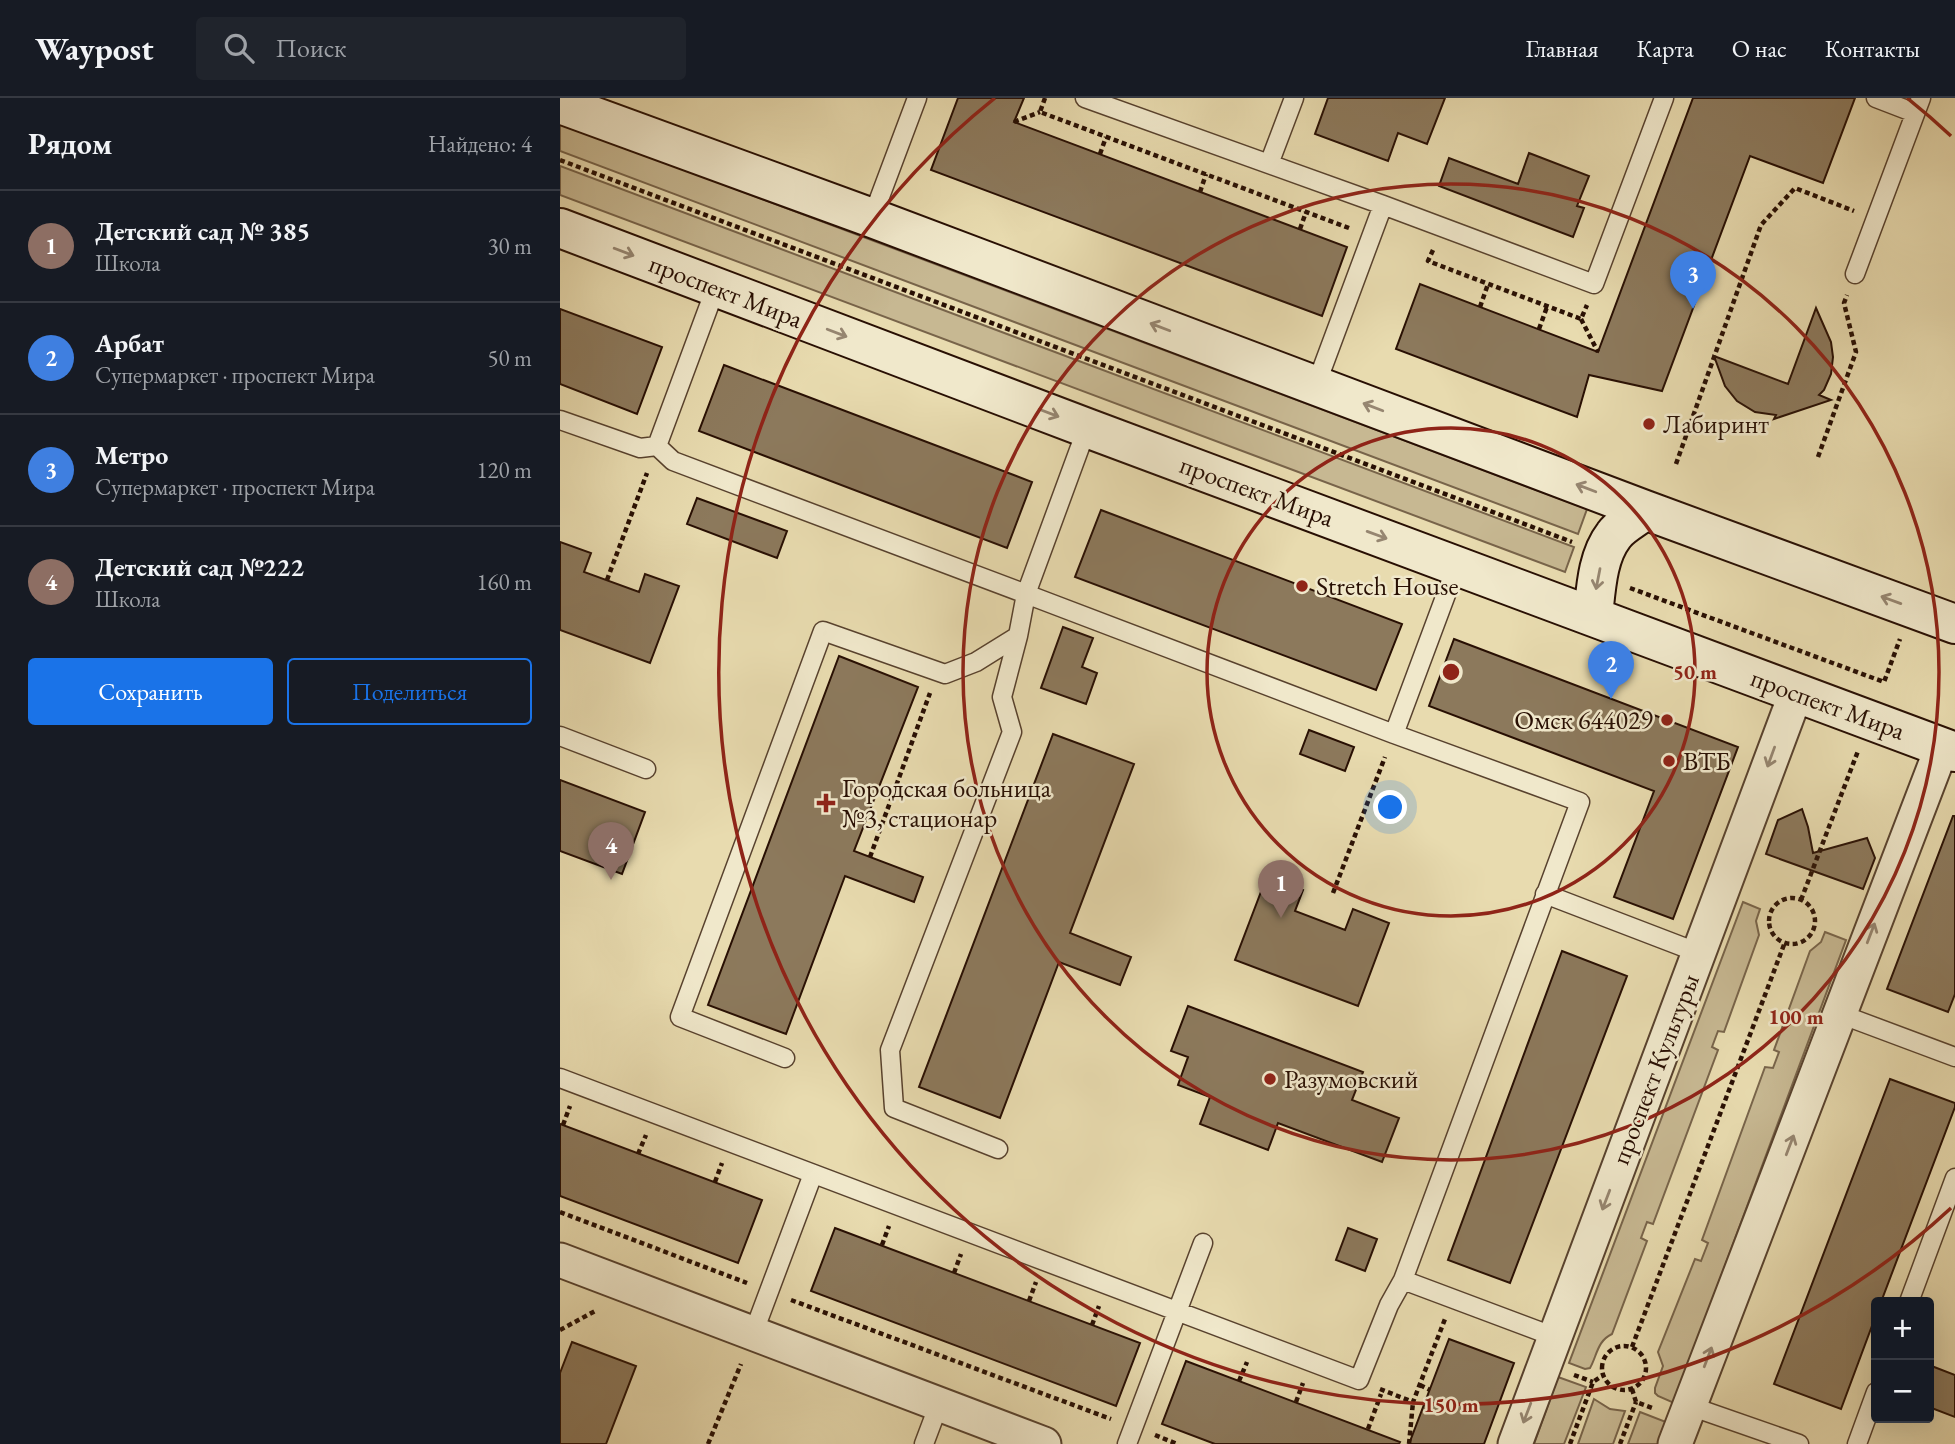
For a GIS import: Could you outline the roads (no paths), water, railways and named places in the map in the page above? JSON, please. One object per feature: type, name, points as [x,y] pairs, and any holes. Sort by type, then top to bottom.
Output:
[{"type":"main road","points":[[560,104],[872,218],[1955,624]]},
{"type":"main road","name":"проспект Мира","points":[[560,228],[1948,749]]},
{"type":"main road","points":[[1593,616],[1597,581],[1604,554],[1615,534],[1645,510]]},
{"type":"street","name":"проспект Культуры","points":[[1515,1444],[1796,693]]},
{"type":"street","points":[[1675,1444],[1675,1408],[1948,749]]},
{"type":"street","points":[[562,1268],[753,1334],[1044,1444]]},
{"type":"lane","points":[[872,218],[917,98]]},
{"type":"lane","points":[[1085,98],[1594,284],[1664,98]]},
{"type":"lane","points":[[1269,164],[1294,98]]},
{"type":"lane","points":[[1855,274],[1918,105],[1876,98]]},
{"type":"lane","points":[[1316,385],[1383,205]]},
{"type":"lane","points":[[657,446],[716,287]]},
{"type":"lane","points":[[560,420],[640,448],[657,446],[673,461],[1580,802],[1403,1280],[1389,1305],[1359,1380],[560,1078]]},
{"type":"lane","points":[[998,1149],[894,1108],[890,1050],[1012,732],[1002,696],[1026,594],[1087,428]]},
{"type":"lane","points":[[1394,734],[1457,565]]},
{"type":"lane","points":[[785,1058],[680,1017],[823,631],[945,674],[976,662],[1018,636]]},
{"type":"lane","points":[[560,736],[646,769]]},
{"type":"lane","points":[[1545,894],[1699,953]]},
{"type":"lane","points":[[1840,1014],[1955,1057]]},
{"type":"lane","points":[[753,1334],[813,1174]]},
{"type":"lane","points":[[1911,1297],[1955,1178]]},
{"type":"lane","points":[[1130,1435],[1203,1243]]},
{"type":"lane","points":[[1403,1280],[1555,1337]]},
{"type":"lane","points":[[924,1444],[939,1404]]},
{"type":"lane","points":[[1857,1444],[1871,1406]]},
{"type":"lane","points":[[1675,1408],[1799,1444]]},
{"type":"place","name":"Метро","points":[[1693,309]]},
{"type":"place","name":"Лабиринт","points":[[1649,424]]},
{"type":"place","name":"Stretch House","points":[[1302,586]]},
{"type":"place","name":"Арбат","points":[[1611,699]]},
{"type":"place","name":"Омск 644029","points":[[1667,720]]},
{"type":"place","name":"ВТБ","points":[[1669,761]]},
{"type":"place","name":"Городская больница №3, стационар","points":[[826,803]]},
{"type":"place","name":"Детский сад №222","points":[[611,880]]},
{"type":"place","name":"Детский сад № 385","points":[[1281,918]]},
{"type":"place","name":"Разумовский","points":[[1270,1079]]}]
